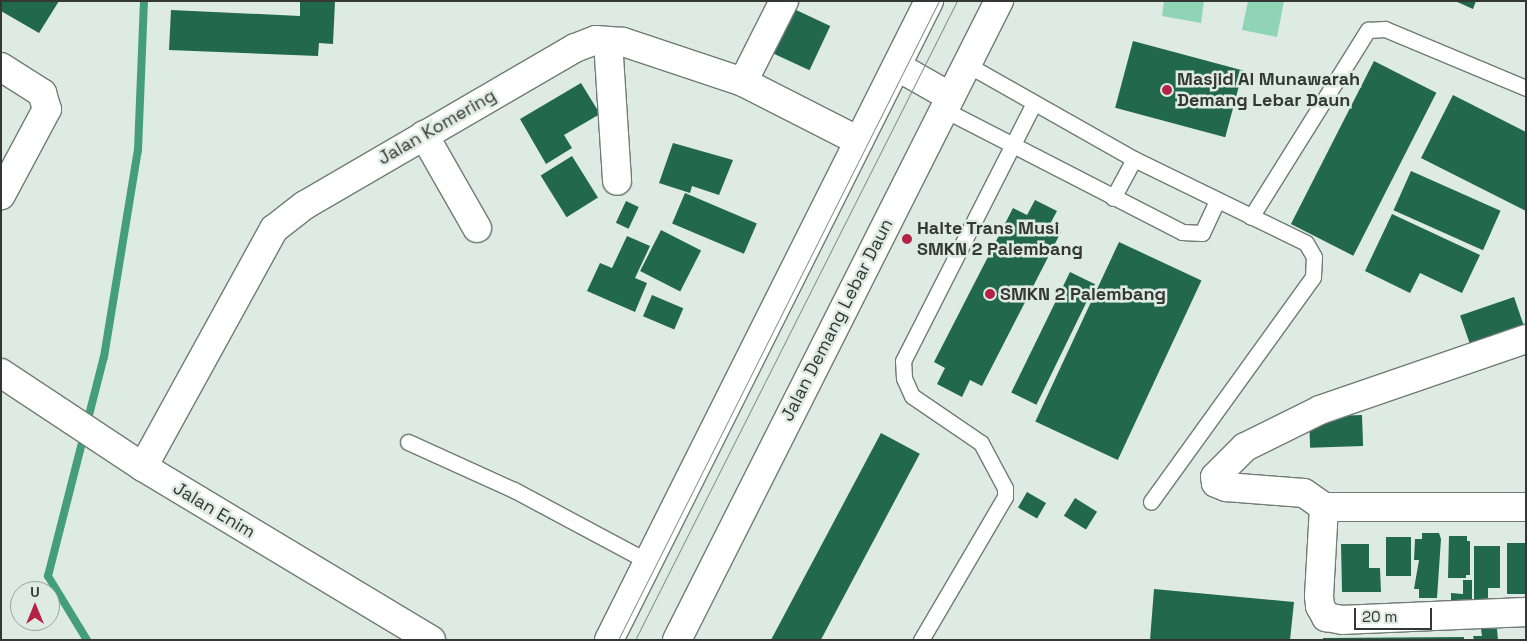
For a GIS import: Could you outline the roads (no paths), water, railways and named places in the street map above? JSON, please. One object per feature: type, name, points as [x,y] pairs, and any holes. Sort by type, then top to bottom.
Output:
[{"type":"main road","points":[[743,82],[784,1]]},
{"type":"main road","points":[[609,640],[858,141],[898,67],[929,1]]},
{"type":"main road","name":"Jalan Demang Lebar Daun","points":[[677,640],[946,102],[999,1]]},
{"type":"main road","name":"Jalan Komering","points":[[143,467],[274,229],[305,205],[575,48],[596,40],[624,42],[743,82],[858,141]]},
{"type":"main road","points":[[608,41],[618,181]]},
{"type":"main road","points":[[1,67],[42,93],[47,109],[1,195]]},
{"type":"main road","points":[[898,67],[946,102]]},
{"type":"main road","points":[[424,135],[477,228]]},
{"type":"main road","points":[[1526,339],[1320,410],[1245,447],[1215,477],[1216,483],[1226,487],[1304,493],[1324,507],[1526,507]]},
{"type":"main road","name":"Jalan Enim","points":[[1,373],[57,412],[143,467],[431,640]]},
{"type":"main road","points":[[1324,507],[1319,596],[1320,606],[1326,616],[1343,620],[1526,612]]},
{"type":"lane","points":[[1251,217],[1368,30],[1385,29],[1526,88]]},
{"type":"lane","points":[[966,64],[1134,159],[1306,243],[1314,257],[1313,277],[1151,502]]},
{"type":"lane","points":[[946,102],[1014,146],[1182,232],[1202,233],[1217,201]]},
{"type":"lane","points":[[921,640],[1005,497],[1004,488],[981,443],[912,396],[904,378],[903,360],[1014,146],[1034,103]]},
{"type":"lane","points":[[1113,198],[1134,159]]},
{"type":"lane","points":[[408,442],[514,490],[649,562]]},
{"type":"waterway","points":[[87,640],[48,576],[104,357],[138,150],[144,1]]},
{"type":"tram line","points":[[618,640],[939,1]]},
{"type":"tram line","points":[[635,640],[957,1]]},
{"type":"place","name":"Masjid Al Munawarah Demang Lebar Daun","points":[[1167,90]]},
{"type":"place","name":"Halte Trans Musi SMKN 2 Palembang","points":[[907,239]]},
{"type":"place","name":"SMKN 2 Palembang","points":[[990,294]]}]
